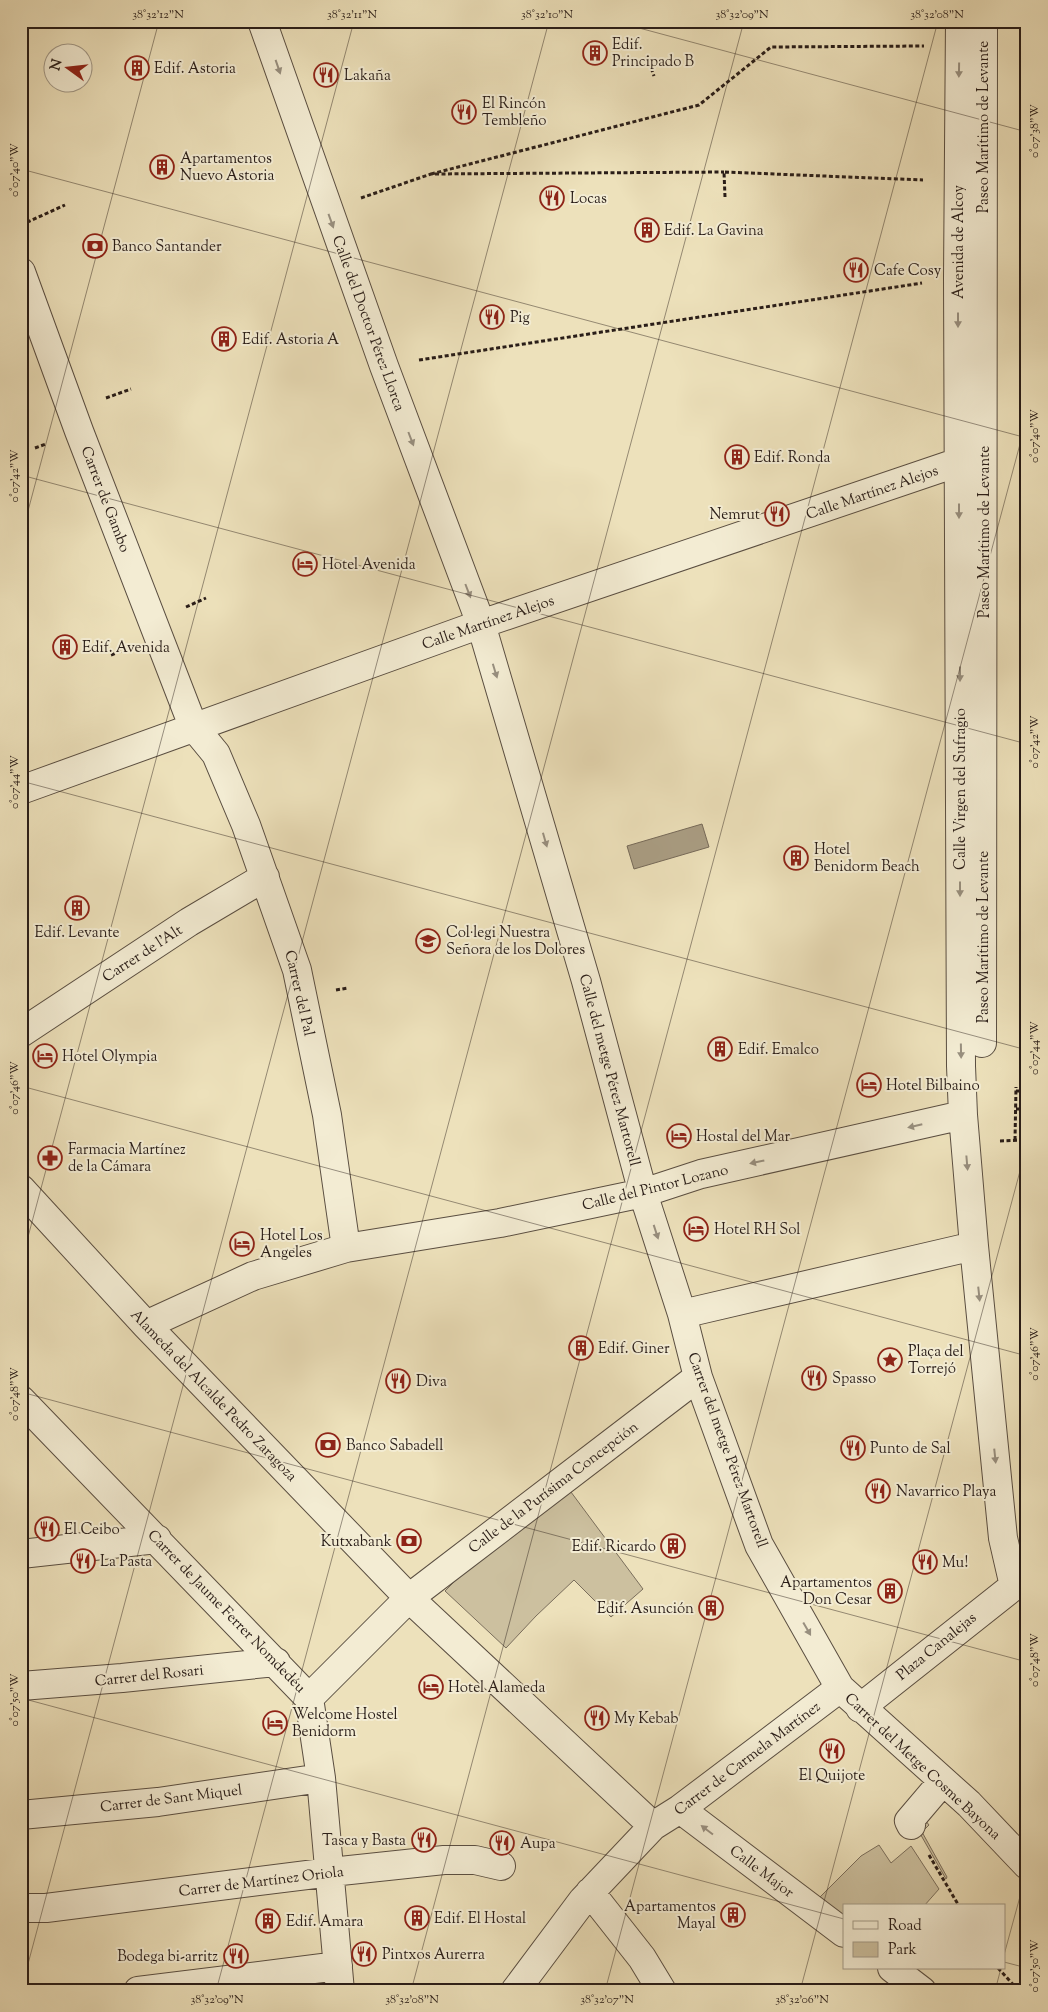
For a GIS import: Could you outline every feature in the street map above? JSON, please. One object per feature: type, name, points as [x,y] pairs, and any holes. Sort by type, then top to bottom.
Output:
[{"type":"street","name":"Calle del Doctor Pérez Llorca","points":[[262,21],[384,366],[481,624]]},
{"type":"street","name":"Paseo Marítimo de Levante","points":[[982,1043],[983,21]]},
{"type":"street","name":"Avenida de Alcoy","points":[[959,462],[958,181],[960,34]]},
{"type":"street","name":"Carrer de Gambo","points":[[21,272],[29,318],[193,726]]},
{"type":"street","name":"Calle Martínez Alejos","points":[[21,790],[193,726],[481,624],[959,462]]},
{"type":"street","name":"Calle Virgen del Sufragio","points":[[959,462],[962,1115],[1004,1538],[1014,1586]]},
{"type":"street","name":"Calle del metge Pérez Martorell","points":[[481,624],[586,981],[643,1193],[682,1314]]},
{"type":"street","name":"Carrer del Pal","points":[[193,726],[216,754],[265,877],[297,970],[327,1115],[346,1248]]},
{"type":"street","name":"Carrer de l'Alt","points":[[21,1032],[189,922],[265,877]]},
{"type":"street","name":"Calle del Pintor Lozano","points":[[146,1325],[253,1276],[346,1248],[500,1223],[643,1193],[701,1174],[962,1115]]},
{"type":"street","name":"Alameda del Alcalde Pedro Zaragoza","points":[[21,1189],[146,1325],[409,1598],[653,1826]]},
{"type":"street","points":[[682,1314],[974,1246]]},
{"type":"street","name":"Carrer del metge Pérez Martorell","points":[[682,1314],[698,1377],[759,1545],[840,1688]]},
{"type":"street","name":"Calle de la Purísima Concepción","points":[[309,1698],[409,1598],[698,1377]]},
{"type":"street","name":"Carrer de Jaume Ferrer Nomdedéu","points":[[21,1400],[34,1428],[157,1539],[309,1698],[321,1778],[331,1872],[339,1978]]},
{"type":"street","points":[[21,1554],[157,1539]]},
{"type":"street","name":"Plaza Canalejas","points":[[860,1708],[1014,1586]]},
{"type":"street","name":"Carrer del Rosari","points":[[21,1686],[276,1662]]},
{"type":"street","name":"Carrer del Metge Cosme Bayona","points":[[840,1688],[969,1804],[1027,1865]]},
{"type":"street","name":"Carrer de Carmela Martínez","points":[[515,1991],[590,1892],[653,1826],[680,1810],[840,1688]]},
{"type":"street","name":"Carrer de Sant Miquel","points":[[21,1815],[158,1802],[321,1778]]},
{"type":"street","points":[[911,1825],[909,1821],[943,1782]]},
{"type":"street","name":"Calle Major","points":[[680,1810],[843,1932]]},
{"type":"street","name":"Carrer de Martínez Oriola","points":[[21,1908],[46,1908],[331,1872],[444,1860],[475,1860],[501,1866]]},
{"type":"street","points":[[590,1892],[642,1958],[662,1991]]},
{"type":"street","points":[[895,1970],[922,1991]]},
{"type":"street","points":[[138,1991],[339,1978]]},
{"type":"path","points":[[327,209],[432,174],[699,105],[770,47],[960,34]]},
{"type":"path","points":[[647,56],[654,76]]},
{"type":"path","points":[[432,174],[724,172],[958,181]]},
{"type":"path","points":[[724,172],[725,197]]},
{"type":"path","points":[[21,224],[65,205]]},
{"type":"path","points":[[384,366],[958,278]]},
{"type":"path","points":[[1015,1140],[1016,1089],[1027,1091]]},
{"type":"path","points":[[1016,1109],[1027,1109]]},
{"type":"path","points":[[911,1825],[957,1904]]},
{"type":"path","points":[[1000,1970],[1019,1991]]},
{"type":"green space","points":[[568,1488],[643,1589],[611,1617],[574,1580],[506,1648],[445,1591],[471,1565]]},
{"type":"green space","points":[[921,1815],[929,1825],[922,1832],[947,1877],[946,1879],[914,1823]]},
{"type":"green space","points":[[879,1845],[891,1863],[911,1846],[939,1889],[926,1904],[843,1904],[843,1919],[818,1899],[861,1856]]},
{"type":"shaded area","points":[[702,824],[709,847],[634,869],[627,846]]},
{"type":"place","name":"Edif. Principado B","points":[[595,53]]},
{"type":"place","name":"Edif. Astoria","points":[[137,68]]},
{"type":"place","name":"Lakaña","points":[[326,75]]},
{"type":"place","name":"El Rincón Tembleño","points":[[464,112]]},
{"type":"place","name":"Apartamentos Nuevo Astoria","points":[[162,167]]},
{"type":"place","name":"Locas","points":[[552,198]]},
{"type":"place","name":"Edif. La Gavina","points":[[647,230]]},
{"type":"place","name":"Banco Santander","points":[[95,246]]},
{"type":"place","name":"Cafe Cosy","points":[[856,270]]},
{"type":"place","name":"Pig","points":[[492,317]]},
{"type":"place","name":"Edif. Astoria A","points":[[224,339]]},
{"type":"place","name":"Edif. Ronda","points":[[737,457]]},
{"type":"place","name":"Nemrut","points":[[777,514]]},
{"type":"place","name":"Hotel Avenida","points":[[305,564]]},
{"type":"place","name":"Edif. Avenida","points":[[65,647]]},
{"type":"place","name":"Hotel Benidorm Beach","points":[[796,858]]},
{"type":"place","name":"Edif. Levante","points":[[77,908]]},
{"type":"place","name":"Col·legi Nuestra Señora de los Dolores","points":[[428,941]]},
{"type":"place","name":"Edif. Emalco","points":[[720,1049]]},
{"type":"place","name":"Hotel Olympia","points":[[45,1056]]},
{"type":"place","name":"Hotel Bilbaino","points":[[869,1085]]},
{"type":"place","name":"Hostal del Mar","points":[[679,1136]]},
{"type":"place","name":"Farmacia Martínez de la Cámara","points":[[50,1158]]},
{"type":"place","name":"Hotel RH Sol","points":[[696,1229]]},
{"type":"place","name":"Hotel Los Angeles","points":[[242,1244]]},
{"type":"place","name":"Edif. Giner","points":[[581,1348]]},
{"type":"place","name":"Plaça del Torrejó","points":[[890,1360]]},
{"type":"place","name":"Spasso","points":[[814,1378]]},
{"type":"place","name":"Diva","points":[[398,1381]]},
{"type":"place","name":"Banco Sabadell","points":[[328,1445]]},
{"type":"place","name":"Punto de Sal","points":[[853,1448]]},
{"type":"place","name":"Navarrico Playa","points":[[878,1491]]},
{"type":"place","name":"El Ceibo","points":[[47,1529]]},
{"type":"place","name":"Kutxabank","points":[[409,1541]]},
{"type":"place","name":"Edif. Ricardo","points":[[673,1546]]},
{"type":"place","name":"La Pasta","points":[[83,1561]]},
{"type":"place","name":"Mu!","points":[[925,1562]]},
{"type":"place","name":"Apartamentos Don Cesar","points":[[890,1591]]},
{"type":"place","name":"Edif. Asunción","points":[[711,1608]]},
{"type":"place","name":"Hotel Alameda","points":[[431,1687]]},
{"type":"place","name":"My Kebab","points":[[597,1718]]},
{"type":"place","name":"Welcome Hostel Benidorm","points":[[275,1723]]},
{"type":"place","name":"El Quijote","points":[[832,1751]]},
{"type":"place","name":"Tasca y Basta","points":[[424,1840]]},
{"type":"place","name":"Aupa","points":[[502,1843]]},
{"type":"place","name":"Apartamentos Mayal","points":[[733,1915]]},
{"type":"place","name":"Edif. El Hostal","points":[[417,1918]]},
{"type":"place","name":"Edif. Amara","points":[[268,1921]]},
{"type":"place","name":"Pintxos Aurerra","points":[[364,1954]]},
{"type":"place","name":"Bodega bi-arritz","points":[[236,1956]]}]
